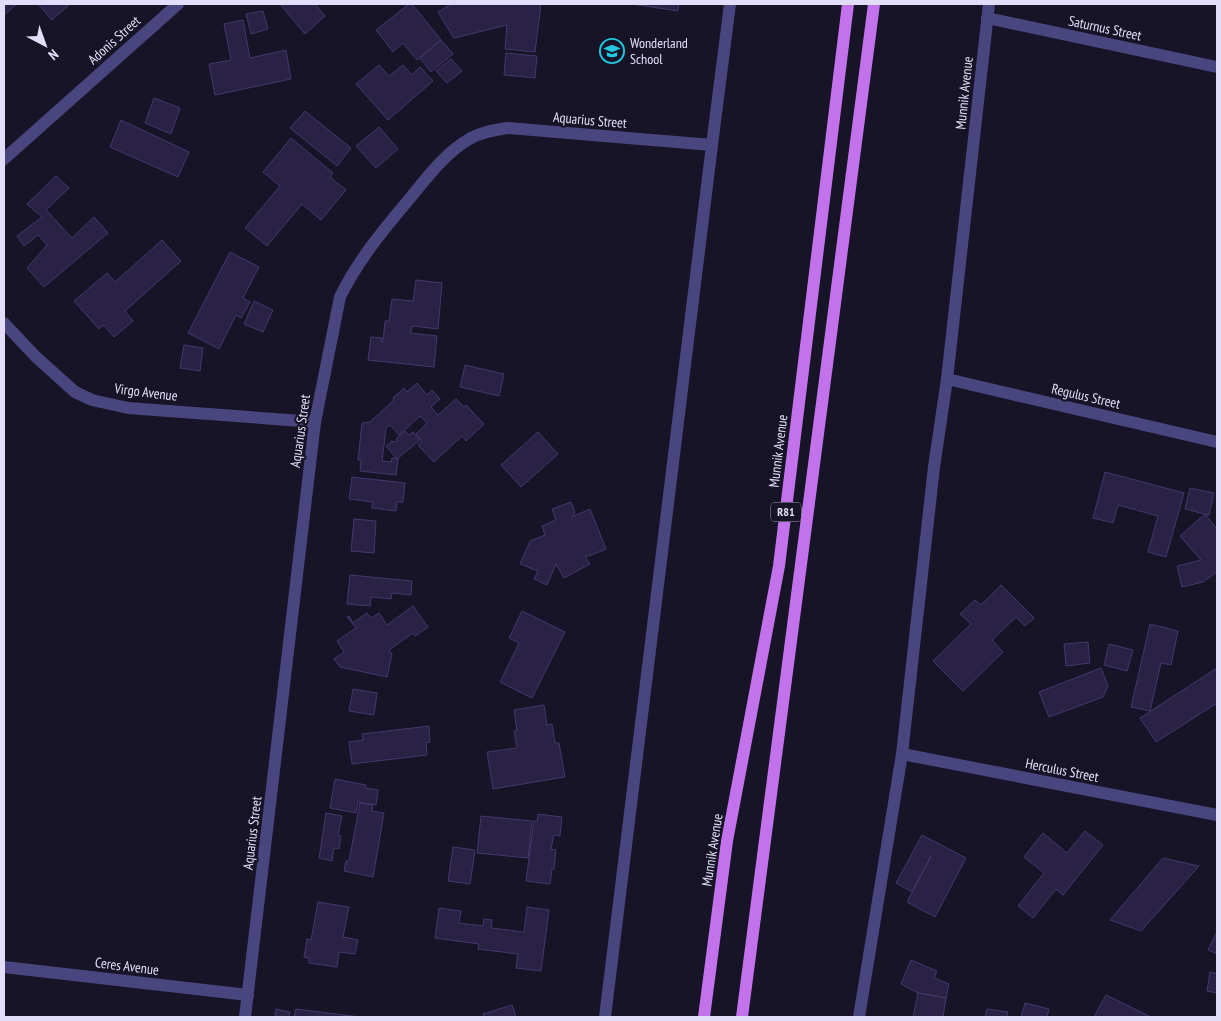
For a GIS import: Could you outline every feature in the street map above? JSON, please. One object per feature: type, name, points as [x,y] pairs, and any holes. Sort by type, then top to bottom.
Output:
[{"type":"main road","name":"Munnik Avenue","points":[[704,1017],[727,841],[779,566],[848,4]]},
{"type":"main road","name":"R81","points":[[742,1017],[874,4]]},
{"type":"street","name":"Adonis Street","points":[[4,159],[178,4]]},
{"type":"street","points":[[605,1017],[730,4]]},
{"type":"street","name":"Munnik Avenue","points":[[859,1017],[902,754],[989,4]]},
{"type":"street","name":"Saturnus Street","points":[[987,18],[1217,67]]},
{"type":"street","name":"Aquarius Street","points":[[245,1017],[315,422],[340,297],[348,280],[378,237],[439,163],[470,138],[489,131],[507,128],[712,145]]},
{"type":"street","name":"Virgo Avenue","points":[[4,323],[36,357],[75,392],[92,400],[128,408],[315,422]]},
{"type":"street","name":"Regulus Street","points":[[947,379],[1217,442]]},
{"type":"street","name":"Herculus Street","points":[[902,754],[1217,815]]},
{"type":"street","name":"Ceres Avenue","points":[[4,967],[248,995]]},
{"type":"building","points":[[4,4],[17,4],[4,15]]},
{"type":"building","points":[[38,4],[70,4],[52,20]]},
{"type":"building","points":[[280,4],[315,4],[325,16],[305,34]]},
{"type":"building","points":[[409,4],[412,4],[441,40],[417,60],[403,43],[393,52],[376,30]]},
{"type":"building","points":[[451,4],[541,4],[535,52],[505,49],[507,25],[454,38],[438,12]]},
{"type":"building","points":[[632,4],[679,4],[678,11]]},
{"type":"building","points":[[263,11],[268,29],[251,34],[246,14]]},
{"type":"building","points":[[243,20],[250,58],[286,50],[291,79],[215,95],[209,64],[231,60],[224,24]]},
{"type":"building","points":[[441,40],[453,54],[431,72],[420,58]]},
{"type":"building","points":[[506,53],[537,56],[535,78],[504,75]]},
{"type":"building","points":[[451,59],[462,71],[447,83],[436,71]]},
{"type":"building","points":[[379,65],[389,76],[403,65],[412,75],[420,67],[433,81],[388,120],[356,84]]},
{"type":"building","points":[[154,98],[180,108],[171,134],[145,123]]},
{"type":"building","points":[[305,111],[351,148],[337,166],[290,128]]},
{"type":"building","points":[[121,120],[189,152],[178,177],[110,147]]},
{"type":"building","points":[[379,127],[398,149],[376,168],[356,146]]},
{"type":"building","points":[[291,138],[333,173],[330,177],[346,190],[321,220],[302,204],[267,246],[245,228],[280,186],[263,172]]},
{"type":"building","points":[[56,176],[69,188],[46,210],[72,238],[94,217],[108,233],[44,287],[27,268],[47,245],[38,235],[24,246],[17,236],[42,217],[27,204]]},
{"type":"building","points":[[162,240],[181,261],[125,311],[133,321],[114,337],[104,325],[99,329],[74,301],[107,273],[115,282]]},
{"type":"building","points":[[230,252],[259,267],[243,298],[250,302],[241,318],[236,315],[219,349],[188,333]]},
{"type":"building","points":[[416,280],[442,283],[438,329],[413,326],[410,333],[437,336],[434,367],[368,360],[371,337],[382,338],[381,342],[383,342],[385,321],[389,321],[392,299],[413,301]]},
{"type":"building","points":[[254,301],[273,310],[263,332],[244,324]]},
{"type":"building","points":[[184,345],[203,348],[200,371],[180,368]]},
{"type":"building","points":[[465,365],[504,374],[499,396],[460,387]]},
{"type":"building","points":[[417,383],[427,395],[432,390],[440,399],[431,407],[438,415],[456,399],[464,407],[466,405],[484,424],[466,441],[462,436],[434,462],[418,445],[422,441],[416,434],[427,423],[420,416],[399,435],[390,425],[386,428],[382,461],[391,462],[392,458],[398,459],[396,475],[360,471],[361,460],[358,460],[362,423],[370,422],[404,388],[407,392]]},
{"type":"building","points":[[405,431],[409,435],[413,432],[420,440],[397,459],[386,446],[392,441],[398,441],[396,439]]},
{"type":"building","points":[[538,432],[558,454],[521,487],[501,465]]},
{"type":"building","points":[[1105,472],[1184,493],[1166,557],[1148,552],[1158,516],[1118,505],[1113,523],[1093,518]]},
{"type":"building","points":[[352,477],[405,483],[403,502],[397,502],[396,511],[372,508],[373,502],[349,499]]},
{"type":"building","points":[[1190,488],[1214,493],[1209,515],[1185,509]]},
{"type":"building","points":[[571,502],[575,512],[572,517],[590,509],[606,549],[585,556],[590,564],[564,578],[556,564],[547,585],[534,579],[538,571],[520,564],[530,541],[545,535],[542,526],[556,520],[552,509]]},
{"type":"building","points":[[1205,514],[1217,529],[1217,572],[1203,582],[1182,587],[1177,566],[1201,560],[1180,536]]},
{"type":"building","points":[[354,519],[376,521],[374,553],[351,551]]},
{"type":"building","points":[[350,575],[412,581],[411,595],[392,593],[391,599],[371,597],[370,606],[347,604]]},
{"type":"building","points":[[1001,585],[1034,618],[1025,626],[1016,617],[992,640],[1003,652],[963,691],[933,661],[971,624],[960,614],[975,600],[981,605]]},
{"type":"building","points":[[413,606],[428,627],[415,636],[413,633],[389,650],[392,654],[387,677],[340,667],[334,659],[344,652],[337,641],[356,628],[347,617],[349,616],[353,623],[367,613],[371,618],[379,613],[387,625]]},
{"type":"building","points":[[522,611],[565,632],[532,698],[500,682],[519,643],[509,638]]},
{"type":"building","points":[[1150,624],[1178,631],[1171,665],[1161,663],[1150,711],[1131,707]]},
{"type":"building","points":[[1088,642],[1090,663],[1066,666],[1064,644]]},
{"type":"building","points":[[1109,644],[1133,650],[1127,671],[1104,665]]},
{"type":"building","points":[[1101,668],[1108,686],[1103,697],[1049,717],[1039,692]]},
{"type":"building","points":[[1217,668],[1217,703],[1156,742],[1140,718]]},
{"type":"building","points":[[353,689],[377,693],[374,715],[349,711]]},
{"type":"building","points":[[544,705],[547,725],[552,724],[555,743],[559,743],[565,777],[493,789],[487,752],[517,748],[514,731],[517,731],[514,710]]},
{"type":"building","points":[[429,726],[430,742],[426,743],[427,755],[352,764],[349,742],[363,740],[362,734]]},
{"type":"building","points":[[335,779],[366,785],[365,788],[378,790],[376,805],[358,802],[356,813],[330,808]]},
{"type":"building","points":[[360,803],[373,805],[372,811],[384,813],[373,877],[344,871],[346,861],[349,861]]},
{"type":"building","points":[[326,813],[342,816],[338,835],[341,836],[339,849],[334,848],[332,861],[319,858]]},
{"type":"building","points":[[538,814],[562,817],[560,836],[554,835],[551,849],[556,850],[550,884],[526,881],[534,821],[537,821]]},
{"type":"building","points":[[481,816],[532,821],[528,858],[477,853]]},
{"type":"building","points":[[1085,831],[1103,845],[1063,895],[1056,889],[1033,918],[1018,906],[1044,873],[1024,857],[1043,833],[1067,853]]},
{"type":"building","points":[[922,835],[966,858],[935,917],[907,902],[931,856],[912,892],[896,883]]},
{"type":"building","points":[[453,847],[475,850],[470,884],[448,881]]},
{"type":"building","points":[[1163,858],[1199,866],[1141,931],[1110,920]]},
{"type":"building","points":[[318,902],[349,907],[343,937],[358,940],[355,954],[339,952],[337,967],[309,963],[309,958],[304,957],[307,939],[311,940]]},
{"type":"building","points":[[527,907],[549,910],[541,971],[516,968],[518,954],[478,949],[479,944],[435,938],[439,908],[461,911],[459,923],[483,926],[484,919],[492,920],[491,928],[524,932]]},
{"type":"building","points":[[1217,929],[1217,954],[1208,950]]},
{"type":"building","points":[[911,960],[937,971],[934,978],[949,984],[946,998],[918,993],[901,984]]},
{"type":"building","points":[[1210,972],[1217,974],[1217,993],[1207,991]]},
{"type":"building","points":[[918,993],[946,998],[943,1017],[913,1017]]},
{"type":"building","points":[[1106,995],[1151,1017],[1094,1017]]},
{"type":"building","points":[[1025,1003],[1049,1009],[1047,1017],[1021,1017]]},
{"type":"building","points":[[512,1005],[516,1017],[484,1017],[483,1014]]},
{"type":"building","points":[[276,1009],[290,1012],[289,1017],[275,1017]]},
{"type":"building","points":[[296,1009],[360,1017],[294,1017]]},
{"type":"building","points":[[987,1009],[1008,1012],[1007,1017],[985,1017]]},
{"type":"place","name":"Wonderland School","points":[[612,51]]}]
